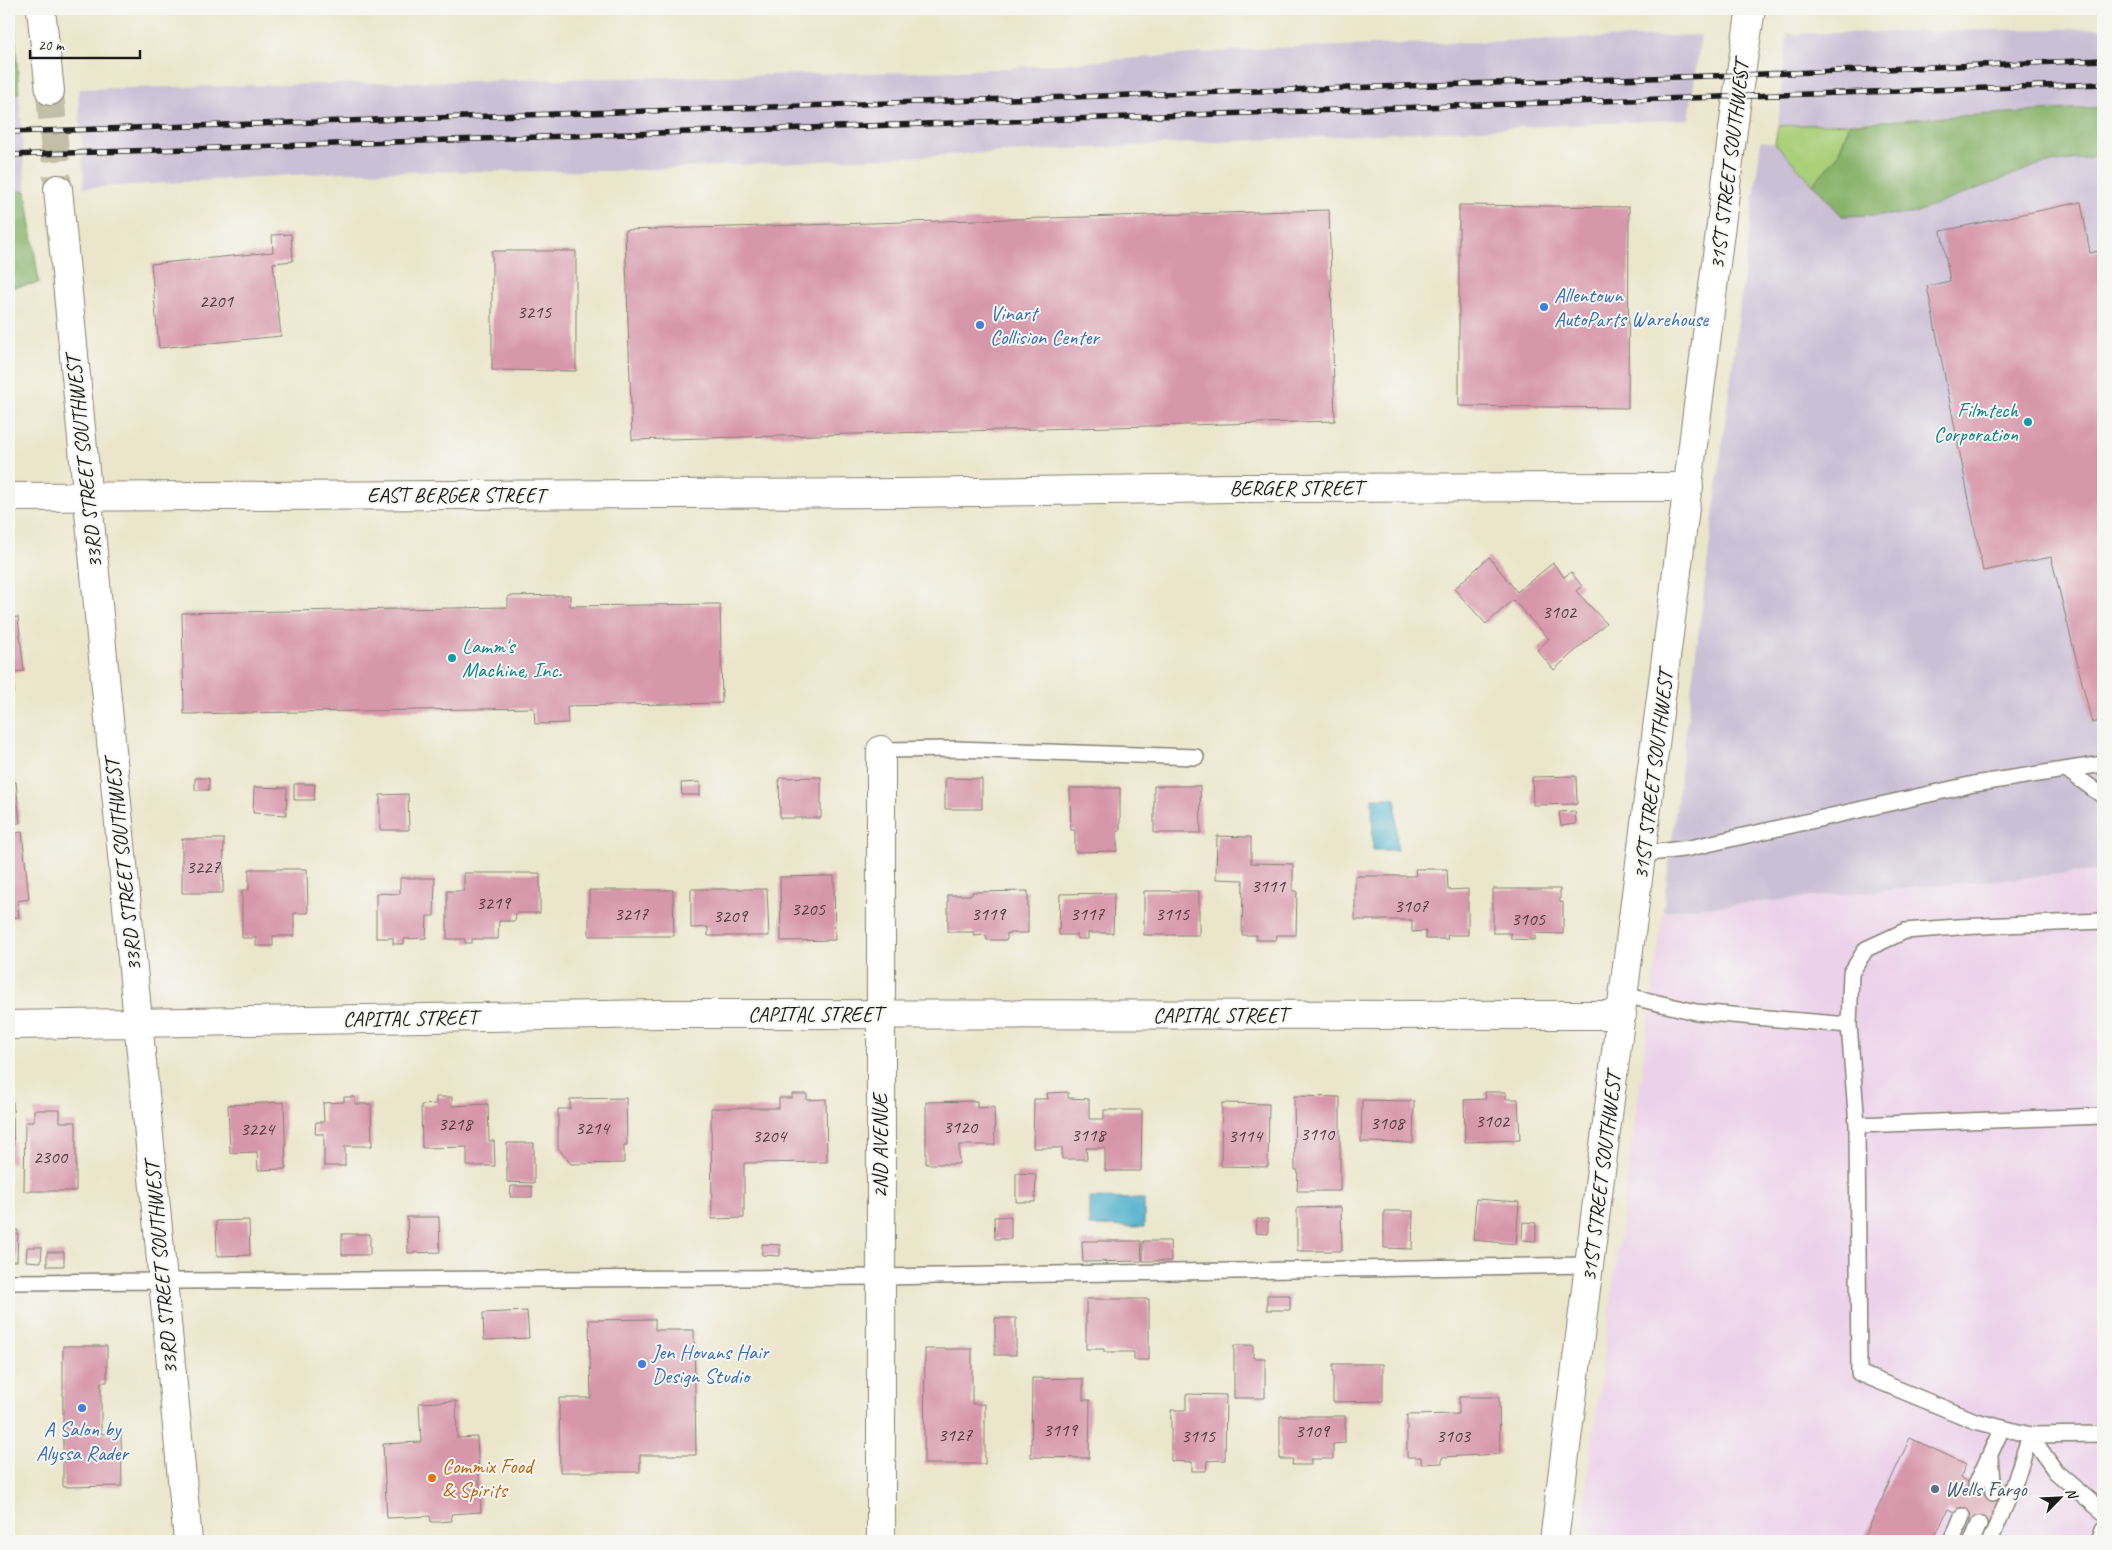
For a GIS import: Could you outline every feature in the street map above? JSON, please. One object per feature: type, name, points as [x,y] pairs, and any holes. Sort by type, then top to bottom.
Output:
[{"type":"street","points":[[41,9],[50,91]]},
{"type":"street","name":"31ST STREET SOUTHWEST","points":[[1554,1541],[1643,854],[1740,75],[1751,9]]},
{"type":"street","name":"33RD STREET SOUTHWEST","points":[[58,189],[188,1541]]},
{"type":"street","name":"BERGER STREET","points":[[904,494],[1230,488],[1689,487]]},
{"type":"street","name":"EAST BERGER STREET","points":[[9,497],[904,494]]},
{"type":"street","name":"2ND AVENUE","points":[[881,750],[881,1541]]},
{"type":"street","name":"CAPITAL STREET","points":[[9,1025],[659,1014],[880,1014],[1623,1005]]},
{"type":"lane","points":[[881,750],[955,749],[1196,757]]},
{"type":"lane","points":[[1643,854],[1690,848],[1974,784],[2103,764]]},
{"type":"lane","points":[[2067,770],[2103,796]]},
{"type":"lane","points":[[2103,921],[1957,927],[1905,932],[1866,949],[1852,973],[1849,1025],[1857,1125],[1859,1373],[1975,1421],[2002,1428],[2030,1435],[2103,1434]]},
{"type":"lane","points":[[1623,1005],[1849,1025]]},
{"type":"lane","points":[[1857,1125],[2103,1116]]},
{"type":"lane","points":[[9,1282],[880,1277],[1590,1265]]},
{"type":"lane","points":[[1976,1485],[2002,1428]]},
{"type":"lane","points":[[2030,1435],[2056,1472],[2103,1512]]},
{"type":"lane","points":[[1990,1541],[2014,1485],[2030,1435]]},
{"type":"lane","points":[[1990,1457],[1993,1493]]},
{"type":"lane","points":[[1952,1541],[1962,1516]]},
{"type":"lane","points":[[1972,1541],[1979,1524]]},
{"type":"lane","points":[[2099,1541],[2103,1530]]},
{"type":"shaded area","points":[[2103,28],[2103,107],[1778,126],[1787,34]]},
{"type":"shaded area","points":[[1701,35],[1689,119],[613,171],[342,172],[84,188],[78,89],[963,71],[1274,48]]},
{"type":"shaded area","points":[[9,93],[19,93],[26,191],[9,192]]},
{"type":"shaded area","points":[[1761,141],[1775,143],[1842,216],[1912,214],[2038,165],[2103,155],[2103,870],[1663,911]]},
{"type":"shaded area","points":[[2103,870],[2103,1541],[1597,1541],[1588,1524],[1585,1509],[1587,1481],[1663,911]]},
{"type":"green space","points":[[9,13],[14,13],[19,93],[9,93]]},
{"type":"green space","points":[[2103,107],[2103,155],[2038,165],[1912,214],[1842,216],[1813,184],[1838,155],[1850,123]]},
{"type":"green space","points":[[1850,123],[1838,155],[1813,184],[1775,143],[1778,126]]},
{"type":"green space","points":[[26,191],[39,283],[9,288],[9,192]]},
{"type":"water","points":[[1372,798],[1396,798],[1397,850],[1373,850]]},
{"type":"water","points":[[1089,1198],[1144,1199],[1144,1227],[1089,1226]]},
{"type":"building","name":"Filmtech Corporation","points":[[2081,202],[2090,253],[2103,250],[2103,720],[2092,723],[2051,557],[1983,571],[1927,286],[1950,281],[1941,231]]},
{"type":"building","name":"Allentown AutoParts Warehouse","points":[[1459,205],[1629,207],[1628,408],[1459,406]]},
{"type":"building","name":"Vinart Collision Center","points":[[1329,210],[1335,421],[632,440],[625,230]]},
{"type":"building","points":[[291,234],[293,261],[273,263],[281,336],[159,348],[151,264],[273,252],[272,235]]},
{"type":"building","points":[[492,251],[576,251],[576,371],[492,370]]},
{"type":"building","points":[[1489,557],[1517,592],[1553,563],[1564,577],[1571,572],[1582,586],[1576,591],[1606,623],[1554,670],[1537,650],[1549,639],[1513,600],[1486,624],[1454,589]]},
{"type":"building","name":"Lamm's Machine, Inc.","points":[[570,595],[570,606],[720,604],[722,703],[567,706],[568,723],[535,724],[534,708],[184,714],[182,613],[508,607],[508,596]]},
{"type":"building","points":[[18,617],[24,671],[12,672],[14,692],[9,692],[9,618]]},
{"type":"building","points":[[1576,776],[1577,804],[1533,805],[1532,777]]},
{"type":"building","points":[[821,777],[821,818],[780,818],[779,778]]},
{"type":"building","points":[[195,778],[209,778],[209,790],[195,790]]},
{"type":"building","points":[[945,778],[982,779],[982,809],[945,809]]},
{"type":"building","points":[[9,782],[16,782],[20,823],[9,823]]},
{"type":"building","points":[[700,782],[700,795],[682,795],[681,783]]},
{"type":"building","points":[[294,784],[315,784],[314,800],[294,800]]},
{"type":"building","points":[[1154,786],[1200,786],[1201,833],[1154,833]]},
{"type":"building","points":[[254,787],[287,788],[286,815],[253,813]]},
{"type":"building","points":[[1070,788],[1120,788],[1120,831],[1117,831],[1117,851],[1075,852],[1075,830],[1071,830]]},
{"type":"building","points":[[408,794],[409,830],[380,830],[380,795]]},
{"type":"building","points":[[1575,811],[1576,824],[1561,826],[1559,812]]},
{"type":"building","points":[[22,832],[29,899],[17,901],[19,917],[9,918],[9,834]]},
{"type":"building","points":[[1217,836],[1251,837],[1251,863],[1293,864],[1293,891],[1297,891],[1296,935],[1277,935],[1276,940],[1256,940],[1256,935],[1242,935],[1243,880],[1216,879]]},
{"type":"building","points":[[182,839],[224,839],[223,893],[182,893]]},
{"type":"building","points":[[249,869],[307,869],[308,913],[294,913],[294,936],[273,936],[273,946],[256,946],[256,938],[242,938],[242,890],[249,890]]},
{"type":"building","points":[[1415,869],[1447,869],[1448,890],[1468,889],[1468,935],[1447,935],[1448,939],[1426,939],[1426,931],[1412,932],[1412,920],[1355,920],[1355,876],[1416,876]]},
{"type":"building","points":[[464,873],[540,873],[540,913],[516,913],[515,921],[499,921],[498,939],[472,939],[472,943],[465,943],[465,939],[447,939],[447,891],[464,891]]},
{"type":"building","points":[[834,876],[835,940],[781,941],[780,877]]},
{"type":"building","points":[[400,878],[435,878],[434,916],[427,916],[426,938],[404,939],[404,944],[393,944],[393,938],[376,938],[376,893],[400,894]]},
{"type":"building","points":[[691,889],[767,889],[769,936],[708,936],[708,927],[691,928]]},
{"type":"building","points":[[1493,889],[1560,889],[1560,903],[1563,902],[1563,934],[1535,933],[1535,940],[1511,939],[1511,933],[1493,933]]},
{"type":"building","points":[[589,890],[673,890],[674,936],[589,936]]},
{"type":"building","points":[[1028,891],[1028,933],[1007,933],[1007,940],[987,940],[986,935],[974,936],[973,932],[948,932],[948,895],[972,895],[972,892]]},
{"type":"building","points":[[1144,891],[1199,891],[1199,935],[1144,935]]},
{"type":"building","points":[[1114,893],[1113,933],[1088,933],[1088,939],[1077,939],[1077,935],[1059,935],[1060,894]]},
{"type":"building","points":[[1068,1092],[1068,1098],[1089,1099],[1089,1119],[1104,1119],[1104,1110],[1142,1110],[1141,1171],[1105,1171],[1105,1148],[1086,1148],[1087,1159],[1062,1159],[1062,1148],[1033,1148],[1034,1099],[1048,1099],[1047,1093]]},
{"type":"building","points":[[1485,1092],[1506,1092],[1506,1099],[1518,1099],[1520,1140],[1465,1142],[1464,1100],[1486,1099]]},
{"type":"building","points":[[792,1094],[807,1094],[807,1100],[826,1099],[827,1162],[744,1163],[744,1218],[712,1219],[711,1108],[779,1108],[779,1098],[792,1098]]},
{"type":"building","points":[[1294,1096],[1340,1097],[1340,1191],[1297,1191],[1298,1170],[1295,1170]]},
{"type":"building","points":[[344,1097],[355,1097],[355,1104],[371,1104],[372,1146],[345,1146],[345,1166],[324,1166],[324,1134],[315,1134],[316,1122],[324,1122],[323,1103],[344,1102]]},
{"type":"building","points":[[436,1097],[452,1097],[452,1106],[488,1104],[489,1141],[494,1141],[495,1166],[467,1166],[467,1147],[422,1148],[421,1105],[436,1104]]},
{"type":"building","points":[[626,1098],[627,1145],[624,1145],[624,1163],[571,1164],[558,1148],[558,1109],[570,1109],[570,1099]]},
{"type":"building","points":[[1362,1100],[1414,1101],[1413,1143],[1361,1142]]},
{"type":"building","points":[[977,1101],[977,1108],[994,1107],[995,1145],[959,1145],[959,1164],[926,1164],[926,1102]]},
{"type":"building","points":[[9,1102],[13,1102],[14,1163],[9,1163]]},
{"type":"building","points":[[284,1102],[286,1169],[258,1170],[257,1152],[230,1153],[228,1105]]},
{"type":"building","points":[[1222,1103],[1269,1104],[1268,1167],[1221,1166]]},
{"type":"building","points":[[34,1110],[60,1110],[60,1122],[76,1122],[76,1191],[24,1191],[25,1122],[34,1122]]},
{"type":"building","points":[[507,1143],[534,1143],[534,1183],[507,1182]]},
{"type":"building","points":[[1016,1173],[1036,1174],[1035,1202],[1016,1202]]},
{"type":"building","points":[[511,1186],[532,1186],[532,1197],[510,1197]]},
{"type":"building","points":[[1476,1199],[1519,1202],[1516,1244],[1473,1240]]},
{"type":"building","points":[[1341,1207],[1342,1251],[1297,1251],[1297,1208]]},
{"type":"building","points":[[1384,1211],[1413,1211],[1412,1249],[1384,1248]]},
{"type":"building","points":[[1011,1216],[1011,1239],[995,1239],[994,1217]]},
{"type":"building","points":[[407,1217],[439,1217],[440,1252],[408,1253]]},
{"type":"building","points":[[1257,1219],[1268,1219],[1268,1234],[1256,1233]]},
{"type":"building","points":[[249,1220],[250,1255],[217,1256],[216,1221]]},
{"type":"building","points":[[1523,1222],[1536,1223],[1536,1241],[1522,1240]]},
{"type":"building","points":[[9,1230],[18,1230],[17,1261],[9,1261]]},
{"type":"building","points":[[342,1234],[370,1234],[370,1255],[342,1255]]},
{"type":"building","points":[[1082,1241],[1141,1241],[1142,1261],[1083,1262]]},
{"type":"building","points":[[1143,1241],[1170,1241],[1171,1261],[1143,1261]]},
{"type":"building","points":[[762,1244],[780,1245],[780,1256],[762,1255]]},
{"type":"building","points":[[27,1247],[42,1247],[41,1262],[26,1261]]},
{"type":"building","points":[[47,1252],[64,1252],[64,1266],[47,1266]]},
{"type":"building","points":[[1267,1295],[1290,1295],[1290,1310],[1267,1310]]},
{"type":"building","points":[[1086,1299],[1149,1299],[1149,1360],[1134,1360],[1134,1352],[1104,1352],[1104,1349],[1086,1349]]},
{"type":"building","points":[[527,1311],[529,1338],[484,1340],[483,1313]]},
{"type":"building","points":[[995,1318],[1016,1318],[1016,1355],[995,1355]]},
{"type":"building","name":"Jen Hovans Hair Design Studio","points":[[655,1319],[655,1330],[694,1330],[696,1455],[640,1455],[640,1472],[560,1472],[559,1398],[591,1398],[589,1320]]},
{"type":"building","points":[[1234,1345],[1253,1345],[1253,1358],[1265,1358],[1265,1398],[1234,1398]]},
{"type":"building","name":"A Salon by Alyssa Rader","points":[[63,1346],[107,1346],[107,1382],[101,1382],[101,1434],[121,1433],[122,1486],[63,1487]]},
{"type":"building","points":[[925,1349],[972,1349],[972,1404],[985,1404],[985,1464],[924,1464]]},
{"type":"building","points":[[1333,1364],[1383,1364],[1383,1401],[1333,1402]]},
{"type":"building","points":[[1032,1378],[1083,1379],[1083,1400],[1090,1400],[1089,1458],[1031,1457]]},
{"type":"building","points":[[1186,1394],[1226,1395],[1225,1460],[1207,1461],[1206,1471],[1192,1471],[1192,1462],[1171,1461],[1171,1410],[1186,1410]]},
{"type":"building","points":[[1459,1397],[1499,1397],[1500,1454],[1442,1457],[1442,1463],[1421,1464],[1421,1457],[1407,1457],[1407,1415],[1459,1414]]},
{"type":"building","name":"Commix Food & Spirits","points":[[456,1401],[457,1438],[477,1437],[481,1512],[451,1514],[452,1521],[440,1522],[431,1522],[430,1516],[387,1518],[383,1444],[421,1442],[419,1403]]},
{"type":"building","points":[[1280,1416],[1345,1416],[1345,1443],[1333,1444],[1333,1459],[1311,1459],[1311,1465],[1292,1465],[1293,1459],[1280,1459]]},
{"type":"building","name":"Wells Fargo","points":[[1910,1438],[1966,1464],[1960,1478],[2002,1497],[1988,1528],[1948,1509],[1933,1541],[1870,1541],[1864,1538]]},
{"type":"tunnel","points":[[50,91],[58,189]]},
{"type":"railway","points":[[9,132],[1740,75],[2103,60]]},
{"type":"railway","points":[[9,155],[2103,84]]},
{"type":"place","name":"Allentown AutoParts Warehouse","points":[[1544,307]]},
{"type":"place","name":"Vinart Collision Center","points":[[980,325]]},
{"type":"place","name":"Filmtech Corporation","points":[[2028,422]]},
{"type":"place","name":"Lamm's Machine, Inc.","points":[[452,658]]},
{"type":"place","name":"Jen Hovans Hair Design Studio","points":[[642,1364]]},
{"type":"place","name":"A Salon by Alyssa Rader","points":[[82,1408]]},
{"type":"place","name":"Commix Food & Spirits","points":[[432,1478]]},
{"type":"place","name":"Wells Fargo","points":[[1935,1489]]}]
